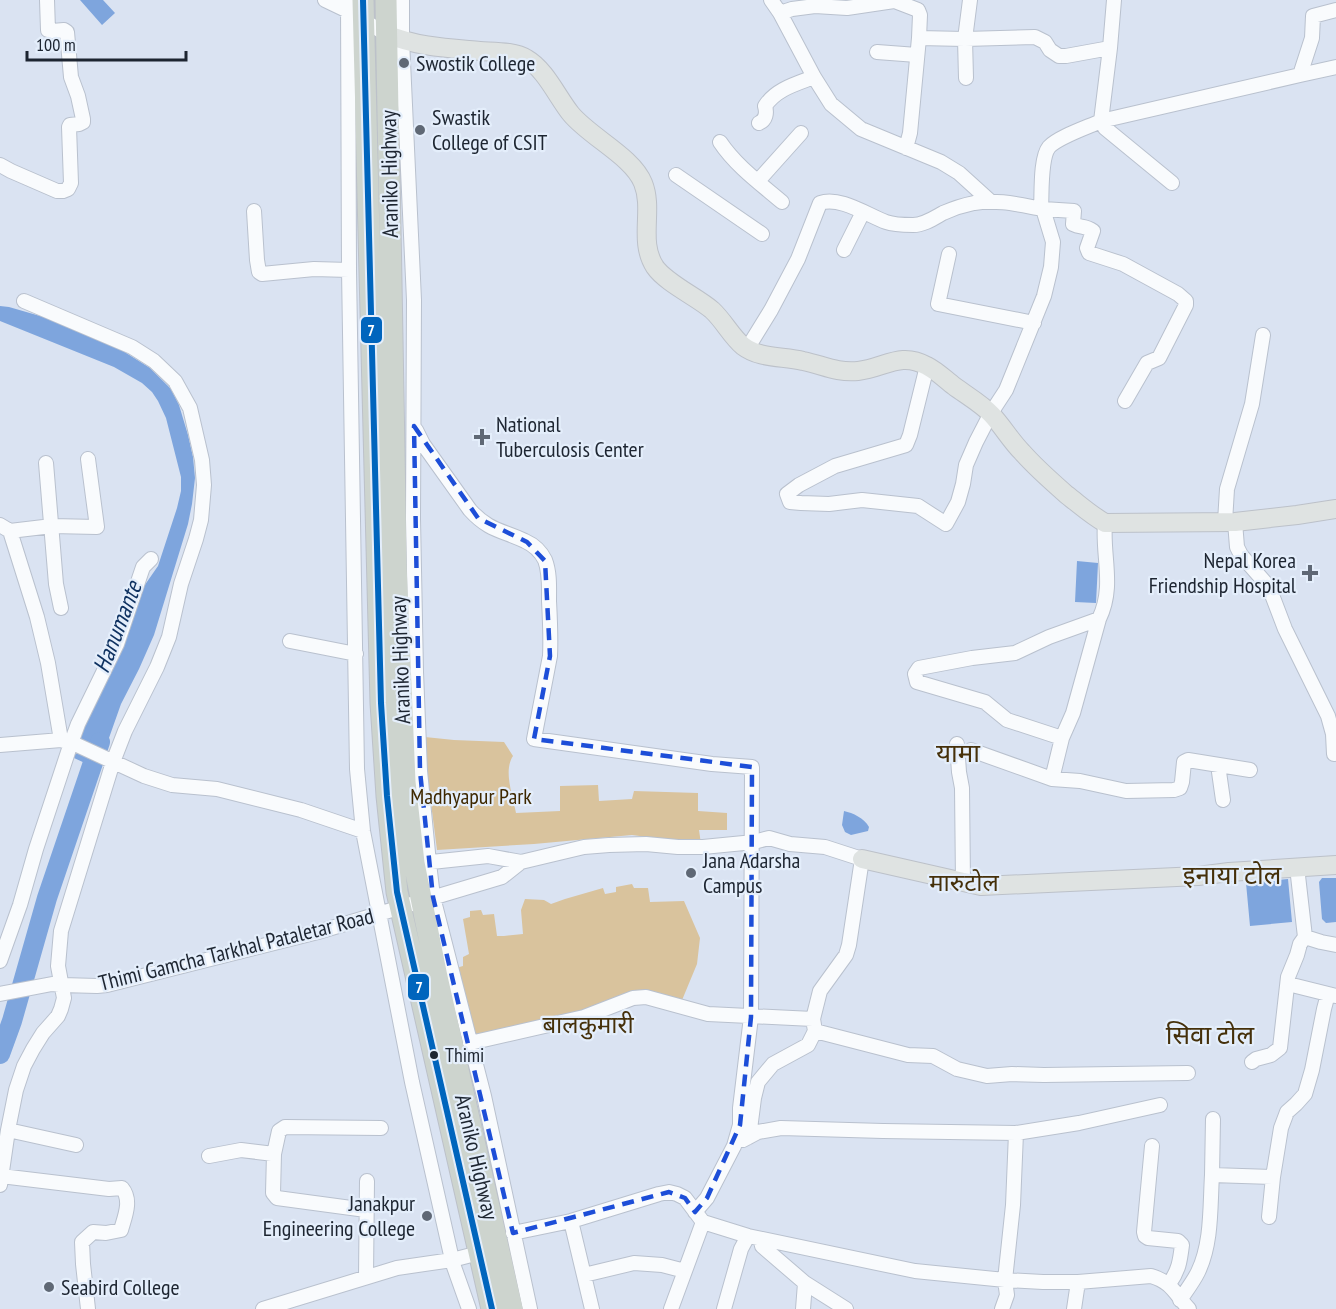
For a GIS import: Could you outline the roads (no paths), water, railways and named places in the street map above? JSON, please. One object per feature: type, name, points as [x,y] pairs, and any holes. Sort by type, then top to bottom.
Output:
[{"type":"highway","name":"Araniko Highway","points":[[386,0],[394,37],[396,564],[405,782],[422,863],[436,977],[512,1309]]},
{"type":"highway","name":"Araniko Highway","points":[[356,8],[381,703],[387,796],[397,892],[492,1309]]},
{"type":"main road","points":[[394,37],[421,45],[510,54],[527,59],[532,63],[542,72],[572,115],[639,175],[646,196],[647,244],[654,266],[661,274],[710,308],[721,318],[736,340],[747,349],[760,355],[803,361],[832,370],[873,368],[895,360],[910,360],[927,366],[991,413],[1042,474],[1093,517],[1106,523],[1230,522],[1336,509]]},
{"type":"main road","points":[[862,859],[981,886],[1198,876],[1336,865]]},
{"type":"street","points":[[0,165],[57,191],[68,189],[71,183],[69,127],[83,122],[83,119],[71,77],[67,32],[48,30],[47,0]]},
{"type":"street","points":[[325,0],[356,8],[394,37]]},
{"type":"street","points":[[402,0],[394,37],[414,300],[413,519],[422,863],[488,856],[521,862],[584,847],[646,844],[703,847],[769,838],[790,844],[825,848],[862,859],[846,955],[820,991],[808,1045],[773,1064],[758,1083],[749,1137]]},
{"type":"street","points":[[771,0],[831,104],[861,129],[941,162],[959,173],[991,202]]},
{"type":"street","points":[[780,13],[815,6],[847,8],[893,0],[918,10],[920,15],[919,38],[910,133],[906,148]]},
{"type":"street","points":[[966,78],[965,39],[970,0]]},
{"type":"street","points":[[1114,0],[1101,121],[1106,128],[1172,183]]},
{"type":"street","points":[[356,8],[349,270],[357,769],[363,831],[412,1082],[452,1260],[469,1309]]},
{"type":"street","points":[[1300,75],[1312,38],[1313,16],[1336,10]]},
{"type":"street","points":[[919,38],[1035,37],[1045,42],[1050,50],[1059,56],[1110,48]]},
{"type":"street","points":[[877,52],[917,55]]},
{"type":"street","points":[[927,366],[906,445],[835,466],[799,484],[787,494],[790,502],[829,504],[862,500],[918,506],[946,524],[958,502],[966,465],[991,413],[1005,390],[1044,296],[1051,267],[1053,242],[1042,209],[1044,163],[1047,149],[1055,141],[1101,121],[1336,67]]},
{"type":"street","points":[[759,123],[765,118],[765,106],[769,100],[782,90],[814,77]]},
{"type":"street","points":[[758,181],[801,133]]},
{"type":"street","points":[[720,142],[727,152],[783,202]]},
{"type":"street","points":[[676,175],[762,234]]},
{"type":"street","points":[[747,349],[798,259],[820,203],[827,200],[839,202],[888,223],[915,225],[973,203],[1017,203],[1042,209],[1074,211],[1073,224],[1088,226],[1093,231],[1087,248],[1089,253],[1123,264],[1186,300],[1186,305],[1159,358],[1147,363],[1125,401]]},
{"type":"street","points":[[254,211],[257,260],[259,272],[262,274],[314,269],[349,270]]},
{"type":"street","points":[[844,250],[863,212]]},
{"type":"street","points":[[949,254],[938,304],[1034,323]]},
{"type":"street","points":[[24,302],[132,347],[154,361],[175,381],[190,408],[199,442],[204,485],[201,520],[181,585],[169,637],[157,667],[109,760],[61,931],[57,984],[64,998],[58,1016],[43,1033],[24,1066],[16,1090],[1,1180],[124,1189],[127,1209],[121,1230],[106,1233],[93,1232],[82,1242],[88,1309]]},
{"type":"street","points":[[1263,335],[1252,404],[1227,489],[1230,522],[1241,555],[1269,587],[1285,629],[1328,716],[1333,734],[1334,754]]},
{"type":"street","points":[[414,426],[423,444],[478,518],[489,527],[535,547],[545,561],[548,572],[551,650],[534,739],[712,764],[752,767],[751,1017],[740,1125],[734,1146],[699,1217],[685,1271],[671,1309]]},
{"type":"street","points":[[69,743],[37,617],[5,528],[97,527],[88,459]]},
{"type":"street","points":[[46,463],[56,584],[61,608]]},
{"type":"street","points":[[1052,779],[1062,738],[1073,713],[1099,619],[1104,609],[1108,582],[1104,535],[1106,523]]},
{"type":"street","points":[[0,961],[20,906],[69,743],[117,644],[143,567],[151,559]]},
{"type":"street","points":[[1062,738],[1007,720],[985,702],[917,682],[915,674],[919,668],[1015,653],[1049,637],[1099,619]]},
{"type":"street","points":[[290,641],[356,654]]},
{"type":"street","points":[[0,745],[69,743],[144,776],[172,785],[217,789],[301,810],[363,831]]},
{"type":"street","points":[[957,744],[959,772],[963,788],[963,883]]},
{"type":"street","points":[[971,750],[1052,779],[1080,781],[1126,791],[1180,788],[1184,762],[1188,760],[1250,770]]},
{"type":"street","points":[[1218,765],[1223,800]]},
{"type":"street","name":"Thimi Gamcha Tarkhal Pataletar Road","points":[[0,994],[57,984],[107,985],[318,932],[502,877],[521,862]]},
{"type":"street","points":[[1252,1062],[1271,1055],[1280,1048],[1288,977],[1300,944],[1305,937],[1297,867]]},
{"type":"street","points":[[427,899],[484,1096],[530,1309]]},
{"type":"street","points":[[1305,937],[1336,945]]},
{"type":"street","points":[[1269,1217],[1281,1128],[1287,1112],[1305,1094],[1324,1009],[1332,995],[1288,984]]},
{"type":"street","points":[[470,1043],[584,1017],[633,998],[646,997],[708,1014],[814,1025],[908,1055],[933,1056],[957,1069],[987,1076],[1188,1073]]},
{"type":"street","points":[[734,1146],[758,1132],[782,1128],[1016,1133],[1078,1123],[1160,1105]]},
{"type":"street","points":[[1185,1305],[1205,1251],[1209,1225],[1213,1119]]},
{"type":"street","points":[[366,1210],[277,1198],[273,1192],[274,1154],[279,1131],[285,1127],[381,1128]]},
{"type":"street","points":[[8,1131],[76,1145]]},
{"type":"street","points":[[1002,1309],[1007,1295],[1005,1280],[1013,1205],[1016,1133]]},
{"type":"street","points":[[1152,1146],[1144,1232],[1148,1238],[1178,1242],[1182,1245],[1180,1265],[1169,1284]]},
{"type":"street","points":[[209,1156],[241,1150],[274,1154]]},
{"type":"street","points":[[1212,1175],[1274,1177]]},
{"type":"street","points":[[366,1277],[367,1181]]},
{"type":"street","points":[[513,1233],[571,1221],[669,1192],[685,1198],[699,1217],[754,1238],[915,1271],[1005,1280],[1078,1282],[1151,1276],[1169,1284],[1185,1305]]},
{"type":"street","points":[[571,1221],[592,1309]]},
{"type":"street","points":[[754,1238],[805,1283],[846,1309]]},
{"type":"street","points":[[724,1309],[741,1249],[754,1238]]},
{"type":"street","points":[[263,1309],[397,1268],[452,1260],[479,1253]]},
{"type":"street","points":[[584,1275],[634,1263],[662,1265],[685,1271]]},
{"type":"street","points":[[1074,1309],[1078,1282]]},
{"type":"street","points":[[803,1309],[805,1283]]},
{"type":"water","points":[[80,0],[103,0],[115,13],[102,25]]},
{"type":"water","points":[[0,306],[47,318],[123,351],[150,368],[171,389],[179,405],[193,457],[195,478],[188,524],[154,635],[121,704],[98,769],[74,758],[91,708],[142,589],[158,566],[177,508],[181,477],[166,418],[152,392],[142,383],[114,367],[0,321]]},
{"type":"water","points":[[1077,561],[1098,563],[1096,603],[1075,602]]},
{"type":"water","points":[[844,811],[864,821],[869,827],[868,831],[851,835],[845,832],[842,825]]},
{"type":"water","points":[[1322,878],[1336,878],[1336,922],[1326,923],[1322,919],[1319,882]]},
{"type":"water","points":[[1288,879],[1292,922],[1250,926],[1246,883]]},
{"type":"waterway","name":"Hanumante","points":[[0,1054],[12,1021],[47,898],[100,742]]},
{"type":"place","name":"Swostik College","points":[[404,63]]},
{"type":"place","name":"Swastik College of CSIT","points":[[420,130]]},
{"type":"place","name":"National Tuberculosis Center","points":[[482,437]]},
{"type":"place","name":"Nepal Korea Friendship Hospital","points":[[1310,573]]},
{"type":"place","name":"Jana Adarsha Campus","points":[[691,873]]},
{"type":"place","name":"Thimi","points":[[434,1055]]},
{"type":"place","name":"Janakpur Engineering College","points":[[427,1216]]},
{"type":"place","name":"Seabird College","points":[[49,1287]]},
{"type":"district","name":"यामा","points":[[958,752]]},
{"type":"district","name":"इनाया टोल","points":[[1232,874]]},
{"type":"district","name":"मारुटोल","points":[[964,882]]},
{"type":"district","name":"बालकुमारी","points":[[588,1024]]},
{"type":"district","name":"सिवा टोल","points":[[1210,1034]]},
{"type":"park label","name":"Madhyapur Park","points":[[471,796]]}]
